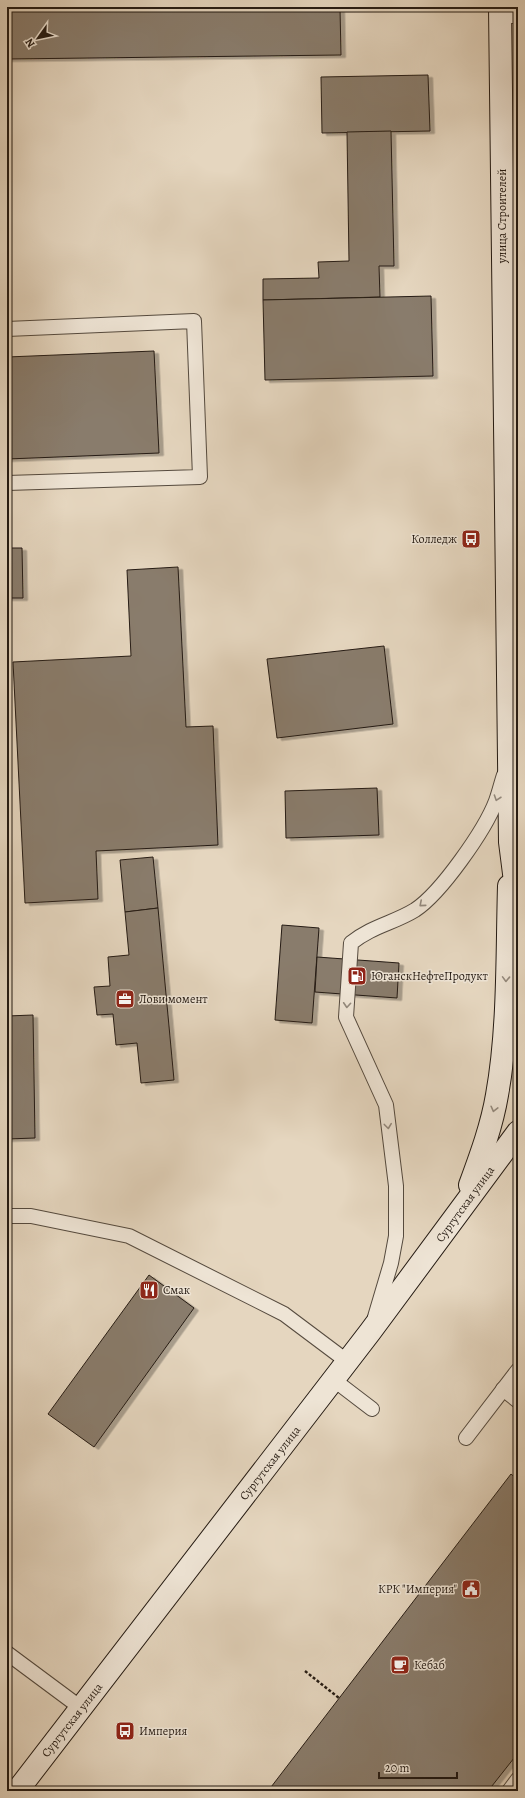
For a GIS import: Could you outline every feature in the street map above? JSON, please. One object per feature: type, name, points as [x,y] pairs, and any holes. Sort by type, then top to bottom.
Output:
[{"type":"main road","name":"улица Строителей","points":[[506,13],[510,251],[508,761],[510,842],[518,905]]},
{"type":"main road","points":[[510,842],[518,869]]},
{"type":"main road","points":[[461,1209],[484,1148],[497,1095],[504,1038],[510,842]]},
{"type":"main road","name":"Сургутская улица","points":[[18,1791],[348,1362],[461,1209],[515,1142]]},
{"type":"lane","points":[[7,329],[194,321],[200,477],[7,483]]},
{"type":"lane","points":[[370,1332],[391,1263],[396,1236],[396,1186],[386,1104],[346,1017],[351,943],[363,933],[415,910],[434,894],[465,856],[496,802],[508,761]]},
{"type":"lane","points":[[7,1216],[31,1216],[130,1236],[284,1314],[348,1362]]},
{"type":"lane","points":[[466,1438],[518,1370]]},
{"type":"lane","points":[[334,1380],[372,1409]]},
{"type":"lane","points":[[503,1389],[518,1401]]},
{"type":"lane","points":[[7,1653],[81,1708]]},
{"type":"lane","points":[[509,1791],[518,1779]]},
{"type":"path","points":[[305,1671],[339,1698]]},
{"type":"building","points":[[7,7],[422,8],[340,9],[341,55],[7,59]]},
{"type":"building","points":[[428,75],[430,131],[322,133],[321,77]]},
{"type":"building","points":[[391,131],[394,266],[379,266],[380,297],[263,300],[263,279],[319,278],[318,262],[349,261],[347,132]]},
{"type":"building","points":[[431,296],[433,376],[265,380],[263,300]]},
{"type":"building","points":[[154,351],[159,453],[7,459],[7,357]]},
{"type":"building","points":[[7,548],[22,548],[23,598],[7,598]]},
{"type":"building","points":[[178,567],[186,727],[213,726],[218,845],[96,851],[98,899],[25,903],[13,662],[131,656],[127,570]]},
{"type":"building","points":[[384,646],[393,724],[277,738],[267,659]]},
{"type":"building","points":[[377,788],[379,835],[286,838],[285,791]]},
{"type":"building","points":[[153,857],[158,908],[125,912],[120,860]]},
{"type":"building","points":[[158,908],[174,1080],[141,1083],[137,1043],[116,1045],[113,1014],[97,1015],[94,987],[110,986],[108,957],[129,955],[125,912]]},
{"type":"building","points":[[282,925],[319,928],[312,1023],[275,1020]]},
{"type":"building","points":[[317,957],[399,963],[397,998],[315,992]]},
{"type":"building","points":[[33,1015],[35,1138],[7,1139],[7,1016]]},
{"type":"building","points":[[149,1275],[194,1308],[94,1447],[48,1414]]},
{"type":"building","name":"КРК \"Империя\"","points":[[511,1474],[518,1480],[518,1708],[514,1713],[518,1716],[518,1753],[488,1791],[268,1791]]},
{"type":"place","name":"Колледж","points":[[471,539]]},
{"type":"place","name":"ЮганскНефтеПродукт","points":[[357,976]]},
{"type":"place","name":"Лови момент","points":[[125,999]]},
{"type":"place","name":"Смак","points":[[149,1290]]},
{"type":"place","name":"КРК \"Империя\"","points":[[471,1589]]},
{"type":"place","name":"Кебаб","points":[[400,1665]]},
{"type":"place","name":"Империя","points":[[125,1731]]}]
